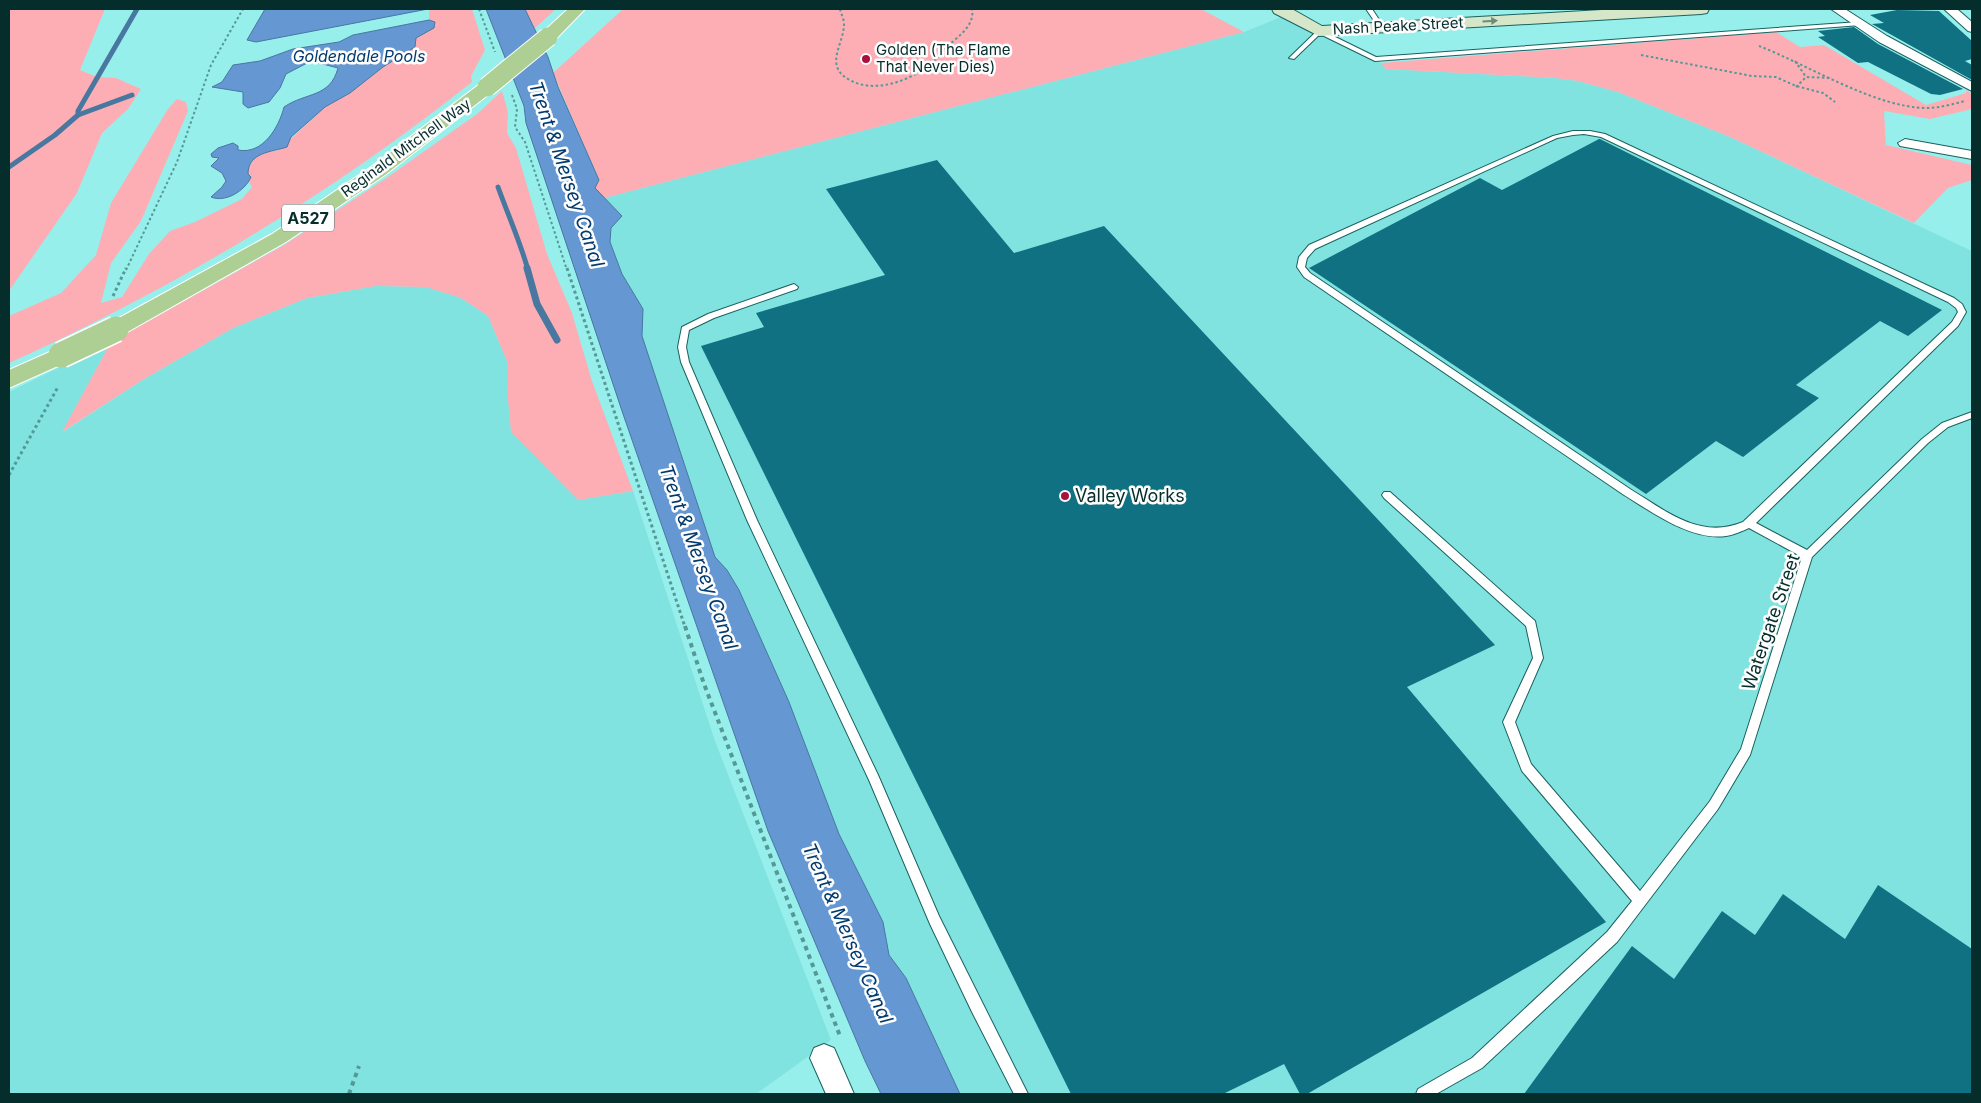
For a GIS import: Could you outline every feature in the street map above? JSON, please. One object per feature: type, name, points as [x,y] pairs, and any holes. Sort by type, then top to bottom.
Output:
[{"type":"main road","name":"Reginald Mitchell Way","points":[[9,380],[116,328],[279,238],[378,170],[487,88],[548,37],[577,9]]},
{"type":"street","name":"Nash Peake Street","points":[[1280,9],[1319,31],[1645,10],[1701,9]]},
{"type":"street","points":[[1837,9],[1928,65],[1972,87]]},
{"type":"street","points":[[1950,9],[1972,28]]},
{"type":"street","points":[[1905,143],[1972,155]]},
{"type":"street","points":[[833,1049],[840,1094]]},
{"type":"lane","points":[[1369,9],[1381,27]]},
{"type":"lane","points":[[1292,58],[1319,31],[1375,59],[1859,24]]},
{"type":"lane","points":[[1749,524],[1955,324],[1962,312],[1959,306],[1603,135],[1586,131],[1570,132],[1555,137],[1312,247],[1303,256],[1299,263],[1301,269],[1307,275],[1627,492],[1679,523],[1708,532],[1726,532],[1749,524],[1808,555]]},
{"type":"lane","points":[[794,288],[711,316],[685,329],[682,347],[686,362],[744,505],[773,562],[874,780],[908,861],[988,1033],[1021,1094]]},
{"type":"lane","name":"Watergate Street","points":[[1422,1094],[1477,1063],[1612,937],[1714,805],[1746,751],[1808,555],[1924,440],[1945,425],[1972,415]]},
{"type":"lane","points":[[1387,495],[1531,624],[1538,658],[1509,722],[1526,767],[1640,900]]},
{"type":"path","points":[[113,296],[177,162],[211,65],[243,9]]},
{"type":"path","points":[[479,9],[497,57]]},
{"type":"path","points":[[840,9],[844,23],[834,57],[837,69],[848,79],[862,86],[886,86],[927,68],[966,29],[972,21],[972,9]]},
{"type":"path","points":[[1725,34],[1794,60],[1865,92],[1920,108],[1936,108],[1972,99]]},
{"type":"path","points":[[1639,55],[1752,76],[1776,77],[1796,87],[1815,90],[1834,102]]},
{"type":"path","points":[[1794,60],[1806,77]]},
{"type":"path","points":[[1796,87],[1806,77],[1836,79]]},
{"type":"path","points":[[510,92],[517,109],[516,127],[525,142],[704,684],[833,1049]]},
{"type":"path","points":[[9,475],[58,388]]},
{"type":"path","points":[[349,1094],[359,1066]]},
{"type":"shaded area","points":[[9,9],[105,9],[80,70],[97,77],[116,78],[141,89],[128,109],[102,133],[77,193],[9,291]]},
{"type":"shaded area","points":[[429,9],[472,9],[485,50],[471,76],[472,82],[363,163],[249,237],[131,304],[9,363],[9,316],[61,293],[96,255],[111,203],[168,109],[177,99],[186,102],[188,111],[141,221],[111,263],[101,303],[122,297],[149,254],[170,231],[195,222],[242,199],[252,187],[249,182],[251,177],[248,174],[248,168],[255,158],[263,153],[279,150],[325,107],[350,93],[383,67],[415,47],[416,38],[435,22],[429,20]]},
{"type":"shaded area","points":[[525,9],[556,9],[535,28]]},
{"type":"shaded area","points":[[623,9],[1201,9],[1244,32],[604,198],[595,188],[599,180],[553,73]]},
{"type":"shaded area","points":[[1281,17],[1381,63],[1386,69],[1555,78],[1578,81],[1618,92],[1730,137],[1972,251],[1972,1094],[960,1094],[906,978],[889,955],[883,922],[839,834],[789,702],[739,590],[727,570],[715,557],[642,336],[643,309],[622,274],[610,242],[611,228],[621,216],[604,198],[1244,32]]},
{"type":"shaded area","points":[[1776,32],[1800,47],[1824,45],[1926,105],[1966,93],[1966,90],[1972,94],[1972,109],[1930,119],[1884,111],[1886,145],[1972,165],[1972,180],[1948,188],[1914,223],[1730,137],[1618,92],[1578,81],[1555,78],[1386,69],[1381,63]]},
{"type":"shaded area","points":[[502,91],[508,112],[507,133],[516,148],[547,254],[572,313],[592,381],[633,491],[578,500],[511,432],[507,389],[507,361],[488,316],[461,298],[426,287],[376,286],[307,298],[233,328],[144,379],[62,432],[111,342],[284,245],[385,179],[477,114]]},
{"type":"shaded area","points":[[376,286],[426,287],[461,298],[488,316],[507,361],[507,389],[578,500],[633,491],[715,741],[831,1040],[756,1094],[9,1094],[9,392],[111,342],[63,432],[144,379],[233,328],[307,298]]},
{"type":"water","name":"Goldendale Pools","points":[[265,9],[428,9],[256,42],[247,40]]},
{"type":"water","name":"Trent & Mersey Canal","points":[[486,9],[525,9],[548,57],[558,87],[599,180],[595,188],[622,216],[611,228],[610,242],[622,274],[643,309],[642,336],[715,557],[727,570],[739,590],[789,702],[839,834],[883,922],[889,955],[906,978],[960,1094],[881,1094],[865,1061],[768,831],[623,414],[526,123],[524,106]]},
{"type":"water","name":"Goldendale Pools","points":[[429,20],[435,22],[434,28],[416,38],[415,47],[383,67],[350,93],[325,107],[291,137],[287,147],[256,157],[249,167],[248,174],[251,177],[244,187],[228,197],[211,197],[226,181],[222,173],[211,166],[219,158],[212,157],[211,154],[218,148],[233,143],[238,146],[238,150],[255,148],[262,144],[274,131],[284,107],[323,90],[334,78],[338,68],[311,61],[286,74],[280,88],[269,102],[248,108],[243,104],[243,92],[212,87],[222,82],[233,65],[260,61],[293,49],[339,42],[353,35]]},
{"type":"building","points":[[1897,10],[1939,11],[1972,41],[1972,59],[1965,61],[1972,65],[1972,80],[1872,24],[1884,23],[1870,15]]},
{"type":"building","points":[[1854,27],[1878,44],[1963,89],[1940,95],[1931,94],[1868,62],[1858,63],[1818,37],[1825,36],[1818,31]]},
{"type":"building","points":[[1599,139],[1942,310],[1908,336],[1880,321],[1796,385],[1819,398],[1743,457],[1716,441],[1646,494],[1309,268],[1480,178],[1502,190]]},
{"type":"building","name":"Valley Works","points":[[937,160],[1014,253],[1104,226],[1495,645],[1407,687],[1606,922],[1307,1094],[1300,1094],[1284,1064],[1223,1094],[1071,1094],[701,346],[764,327],[756,313],[885,275],[826,189]]},
{"type":"building","points":[[1878,885],[1972,949],[1972,1094],[1524,1094],[1632,946],[1674,979],[1722,911],[1755,935],[1783,894],[1845,939]]},
{"type":"waterway","points":[[78,115],[78,111],[137,9]]},
{"type":"waterway","points":[[78,115],[132,95]]},
{"type":"waterway","points":[[9,167],[55,135],[78,115]]},
{"type":"waterway","points":[[498,187],[528,270]]},
{"type":"waterway","points":[[527,268],[537,304],[557,340]]},
{"type":"place","name":"Golden (The Flame That Never Dies)","points":[[866,59]]},
{"type":"place","name":"Valley Works","points":[[1065,496]]}]
